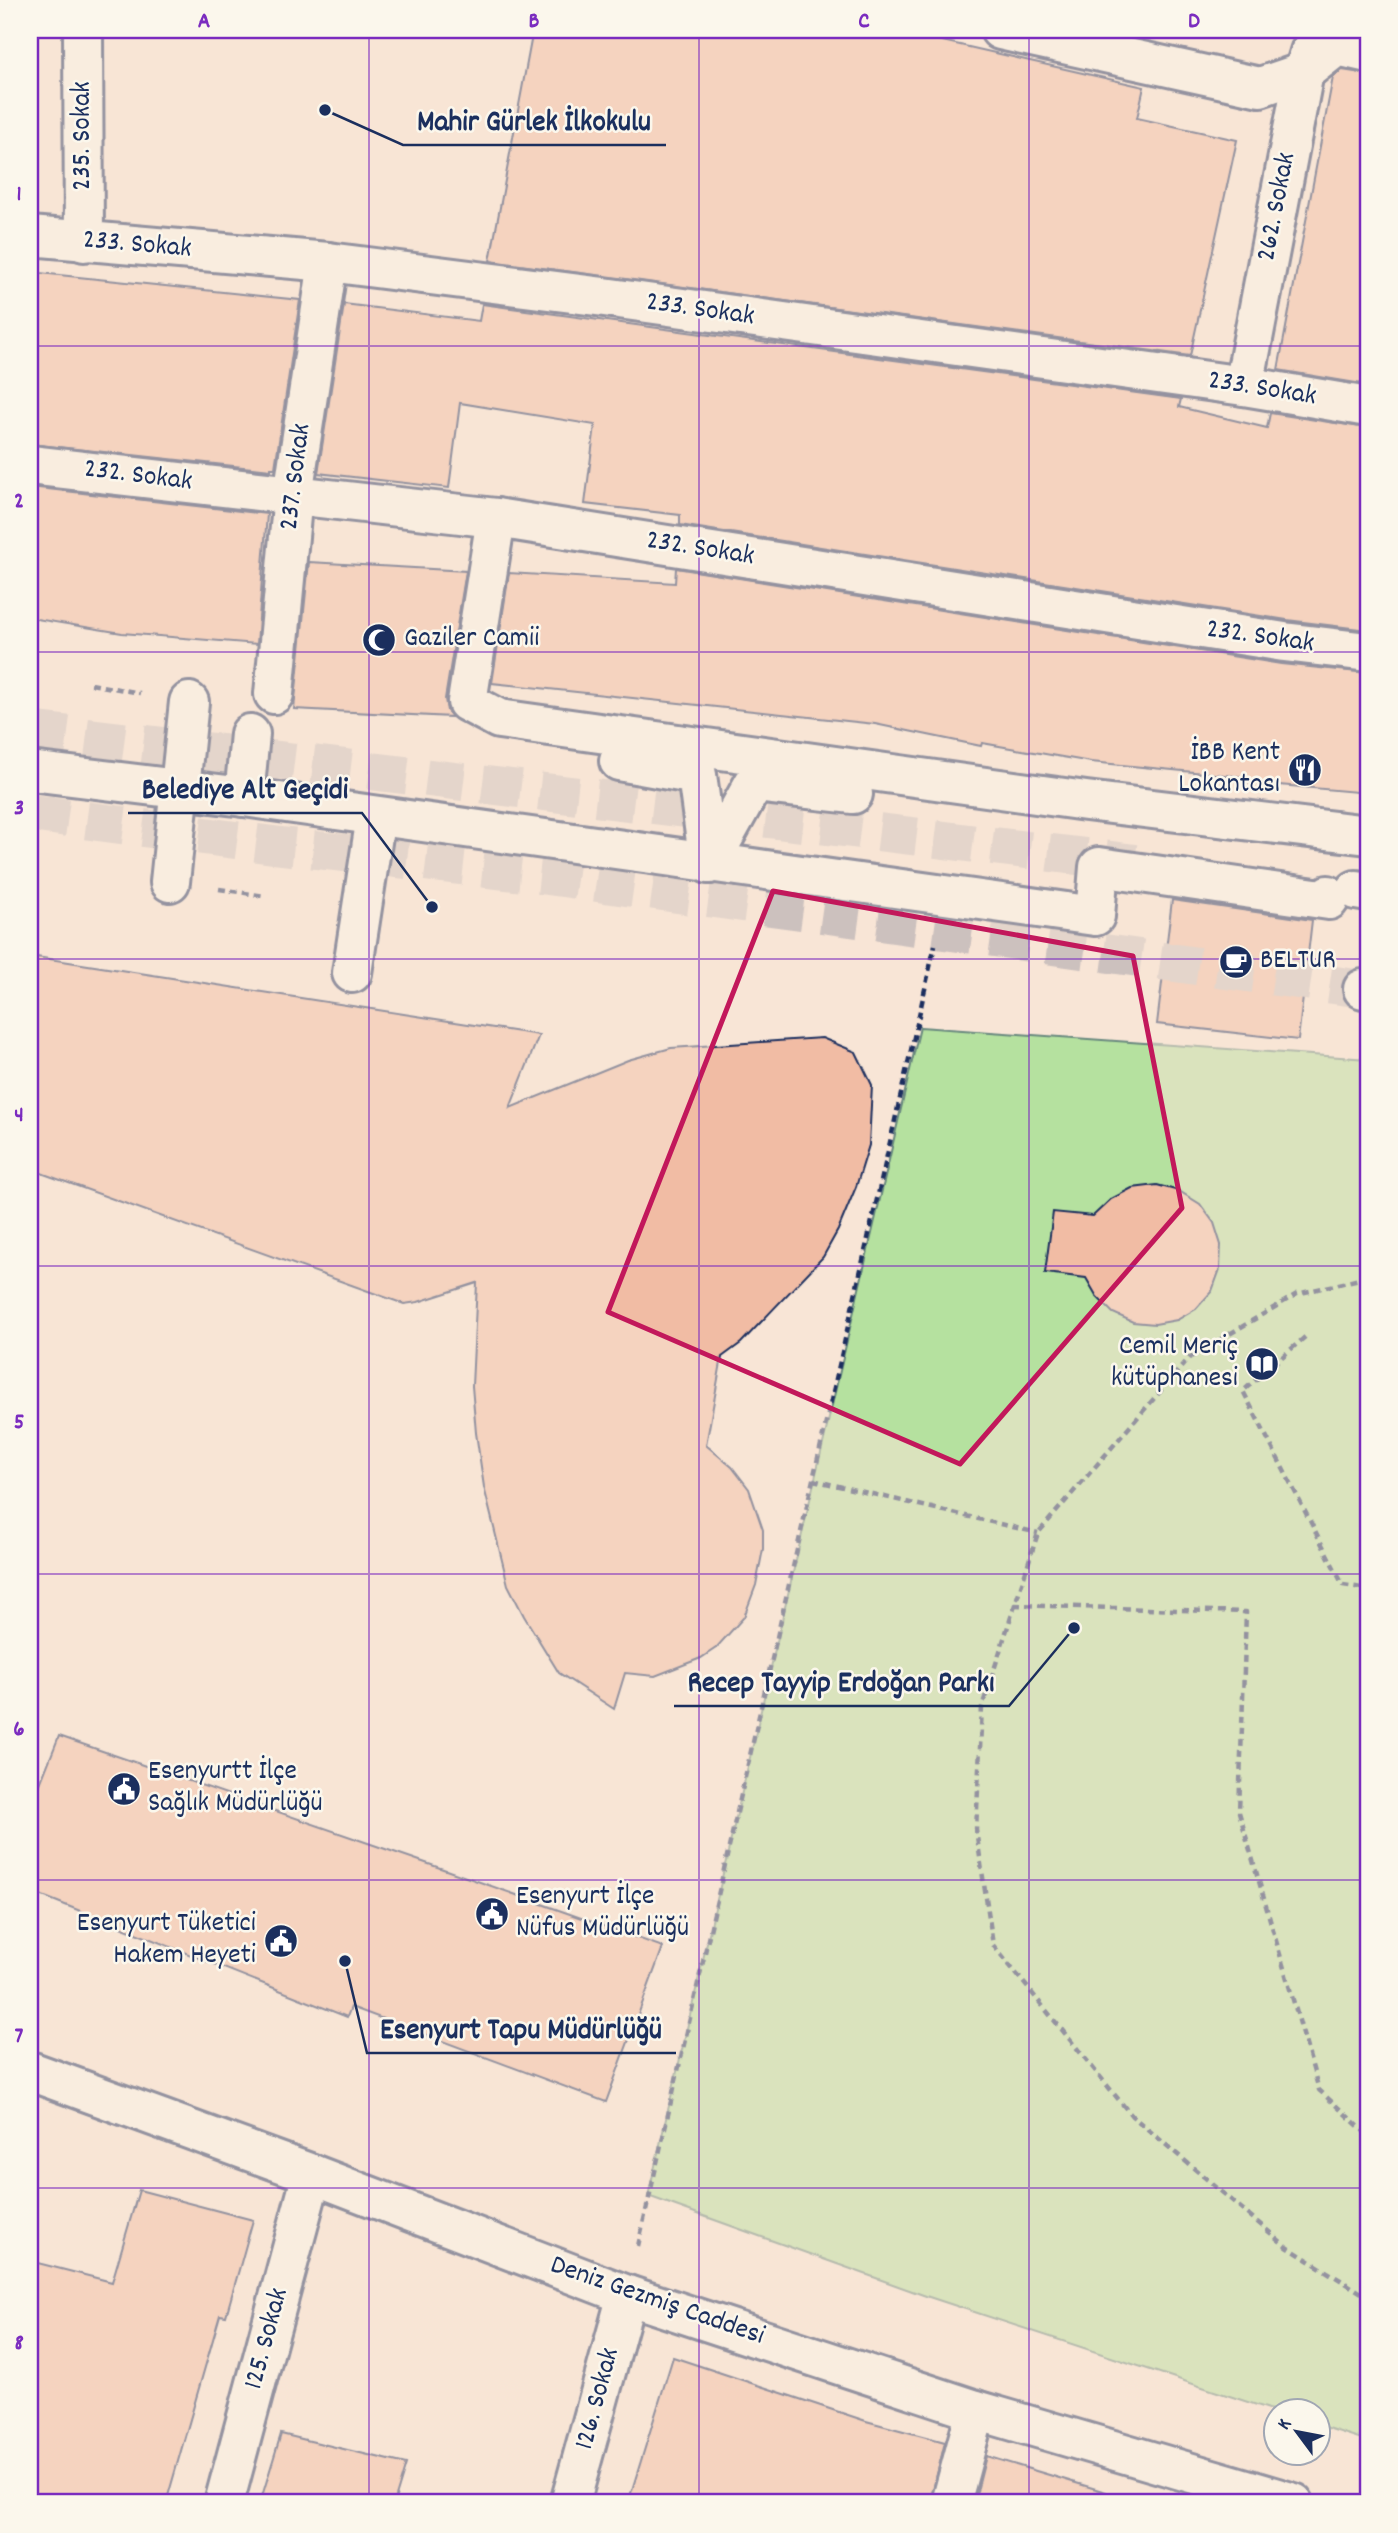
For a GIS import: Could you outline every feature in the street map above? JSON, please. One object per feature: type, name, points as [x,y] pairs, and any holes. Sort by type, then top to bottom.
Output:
[{"type":"street","name":"235. Sokak","points":[[83,30],[84,242]]},
{"type":"street","points":[[1000,30],[1260,87],[1304,72],[1337,46],[1368,53]]},
{"type":"street","name":"262. Sokak","points":[[1244,386],[1304,72],[1316,30]]},
{"type":"street","name":"233. Sokak","points":[[30,236],[328,262],[632,301],[1244,386],[1368,407]]},
{"type":"street","name":"237. Sokak","points":[[274,694],[293,495],[328,262]]},
{"type":"street","name":"232. Sokak","points":[[30,465],[496,517],[1270,640],[1368,652]]},
{"type":"street","points":[[496,517],[467,702],[478,735],[697,775],[709,864]]},
{"type":"street","points":[[170,882],[189,702]]},
{"type":"street","points":[[467,702],[499,719],[1086,801],[1368,835]]},
{"type":"street","points":[[244,797],[250,734]]},
{"type":"street","points":[[30,771],[244,797],[1095,916],[1099,867],[1329,900],[1351,892]]},
{"type":"street","points":[[709,864],[754,783],[1047,814],[1086,801]]},
{"type":"street","points":[[352,973],[376,816]]},
{"type":"street","points":[[1066,913],[1073,863]]},
{"type":"street","name":"Deniz Gezmiş Caddesi","points":[[30,2071],[312,2174],[627,2295],[976,2410],[1294,2503]]},
{"type":"street","name":"125. Sokak","points":[[224,2503],[312,2174]]},
{"type":"street","name":"126. Sokak","points":[[570,2503],[627,2295]]},
{"type":"street","points":[[951,2503],[976,2410]]},
{"type":"path","points":[[627,2295],[946,896]]},
{"type":"path","points":[[1368,1277],[1297,1294],[1189,1358],[1038,1533],[982,1707],[976,1830],[993,1945],[1132,2116],[1287,2247],[1368,2297]]},
{"type":"path","points":[[1305,1337],[1243,1391],[1343,1585],[1368,1589]]},
{"type":"path","points":[[813,1480],[1038,1533]]},
{"type":"path","points":[[1014,1605],[1245,1612],[1239,1812],[1319,2090],[1368,2135]]},
{"type":"highlighted area","points":[[773,891],[1133,956],[1182,1208],[960,1464],[608,1312]]},
{"type":"green space","points":[[920,1027],[1368,1059],[1368,2441],[1332,2429],[1332,2396],[1262,2396],[1262,2407],[926,2296],[648,2196]]},
{"type":"building","points":[[533,30],[894,30],[1144,87],[1137,118],[1237,140],[1190,356],[490,261]]},
{"type":"building","points":[[1342,70],[1368,74],[1368,385],[1278,370],[1333,77]]},
{"type":"building","points":[[30,272],[300,300],[275,468],[271,470],[30,444]]},
{"type":"building","points":[[344,304],[479,321],[482,304],[1181,399],[1179,407],[1267,428],[1270,413],[1368,428],[1368,630],[1287,620],[680,525],[680,515],[585,504],[595,425],[460,403],[449,488],[318,473]]},
{"type":"building","points":[[30,487],[267,514],[257,644],[122,633],[30,618]]},
{"type":"building","name":"Gaziler Camii","points":[[309,562],[466,571],[445,699],[447,711],[453,717],[294,709]]},
{"type":"building","points":[[676,568],[1281,664],[1368,673],[1368,793],[1244,782],[1244,777],[1091,762],[982,743],[981,746],[875,724],[492,683],[509,573],[675,583]]},
{"type":"building","name":"BELTUR","points":[[1172,900],[1312,920],[1298,1040],[1157,1024]]},
{"type":"building","points":[[30,956],[539,1035],[510,1108],[628,1060],[671,1048],[822,1038],[856,1052],[872,1085],[869,1145],[856,1187],[838,1230],[823,1257],[741,1343],[722,1357],[706,1445],[732,1467],[749,1489],[763,1530],[763,1549],[756,1585],[744,1617],[716,1648],[701,1658],[655,1676],[625,1673],[614,1709],[559,1673],[508,1585],[484,1487],[472,1386],[477,1283],[404,1304],[30,1169]]},
{"type":"building","points":[[1157,1185],[1179,1191],[1200,1204],[1214,1223],[1221,1245],[1220,1269],[1212,1291],[1196,1309],[1177,1320],[1155,1324],[1133,1322],[1113,1313],[1097,1297],[1086,1278],[1045,1273],[1053,1212],[1093,1216],[1111,1199],[1132,1188]]},
{"type":"building","points":[[59,1736],[663,1947],[606,2102],[351,2007],[347,2017],[30,1891],[30,1809]]},
{"type":"building","points":[[139,2190],[253,2220],[226,2316],[220,2315],[166,2503],[30,2503],[30,2261],[112,2282]]},
{"type":"building","points":[[673,2357],[866,2421],[945,2442],[930,2503],[628,2503]]},
{"type":"building","points":[[281,2434],[406,2464],[394,2503],[260,2503]]},
{"type":"building","points":[[986,2456],[1106,2492],[1105,2503],[974,2503]]},
{"type":"tunnel","points":[[30,730],[1135,863]]},
{"type":"tunnel","points":[[30,813],[281,846],[541,875],[1363,989]]},
{"type":"place","name":"Mahir Gürlek İlkokulu","points":[[325,110]]},
{"type":"place","name":"Gaziler Camii","points":[[379,640]]},
{"type":"place","name":"İBB Kent Lokantası","points":[[1305,770]]},
{"type":"place","name":"Belediye Alt Geçidi","points":[[432,907]]},
{"type":"place","name":"BELTUR","points":[[1236,962]]},
{"type":"place","name":"Cemil Meriç kütüphanesi","points":[[1262,1364]]},
{"type":"place","name":"Recep Tayyip Erdoğan Parkı","points":[[1074,1628]]},
{"type":"place","name":"Esenyurtt İlçe Sağlık Müdürlüğü","points":[[124,1789]]},
{"type":"place","name":"Esenyurt İlçe Nüfus Müdürlüğü","points":[[492,1914]]},
{"type":"place","name":"Esenyurt Tüketici Hakem Heyeti","points":[[281,1941]]},
{"type":"place","name":"Esenyurt Tapu Müdürlüğü","points":[[345,1961]]}]
